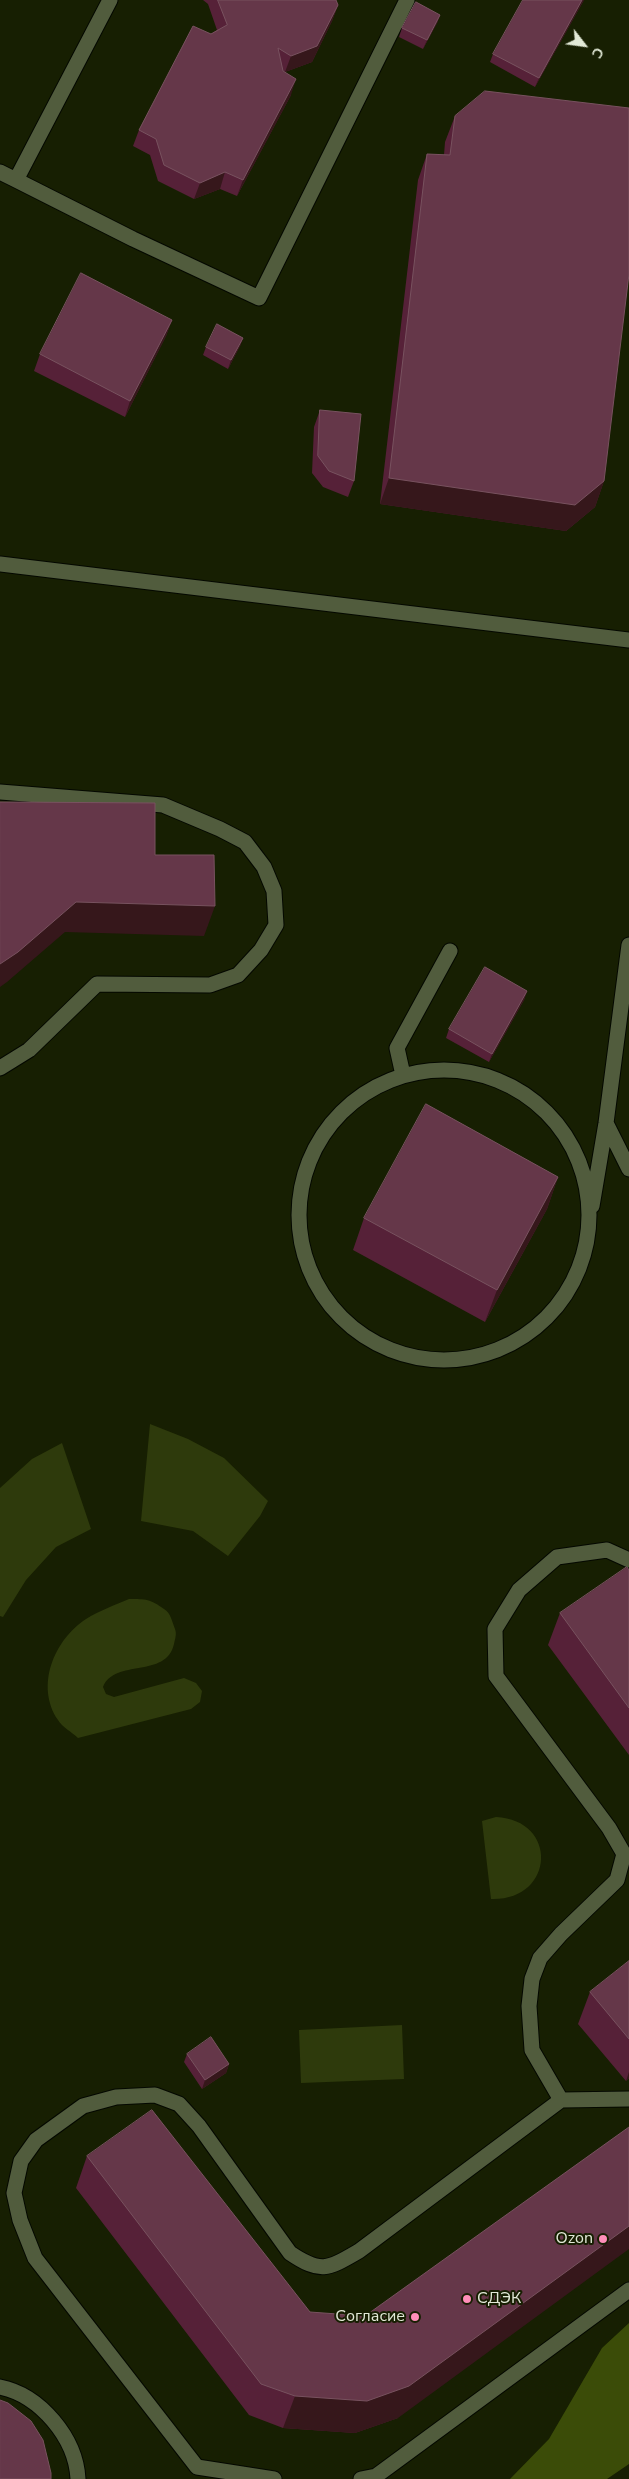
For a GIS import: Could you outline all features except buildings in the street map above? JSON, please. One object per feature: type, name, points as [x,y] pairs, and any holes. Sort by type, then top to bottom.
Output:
[{"type":"street","points":[[16,180],[110,0]]},
{"type":"street","points":[[0,172],[133,239],[259,298],[407,0]]},
{"type":"street","points":[[0,564],[629,640]]},
{"type":"street","points":[[0,792],[163,805],[220,828],[245,842],[264,867],[274,891],[276,925],[261,950],[238,975],[210,984],[96,984],[29,1050],[0,1068]]},
{"type":"street","points":[[590,1216],[580,1159],[559,1124],[519,1089],[483,1073],[446,1069],[403,1075],[368,1091],[328,1126],[307,1165],[298,1213],[298,1244],[322,1297],[342,1321],[382,1348],[432,1361],[482,1357],[515,1343],[554,1311],[579,1272],[590,1216],[606,1123],[629,945]]},
{"type":"street","points":[[403,1075],[397,1048],[450,951]]},
{"type":"street","points":[[613,1070],[629,1060]]},
{"type":"street","points":[[606,1123],[629,1169]]},
{"type":"street","points":[[561,2100],[532,2050],[529,2006],[532,1979],[540,1958],[561,1934],[617,1880],[624,1854],[609,1828],[496,1676],[495,1629],[519,1590],[557,1557],[607,1550],[629,1560]]},
{"type":"street","points":[[274,2479],[199,2473],[35,2258],[20,2220],[14,2193],[21,2162],[36,2140],[83,2106],[116,2097],[155,2095],[179,2104],[199,2126],[290,2253],[309,2266],[332,2267],[359,2251],[561,2100],[629,2099]]},
{"type":"street","points":[[361,2479],[376,2476],[629,2290]]},
{"type":"street","points":[[0,2387],[10,2389],[41,2408],[64,2435],[78,2469],[78,2479]]},
{"type":"green space","points":[[150,1424],[188,1439],[224,1458],[268,1501],[260,1516],[228,1556],[193,1531],[141,1521]]},
{"type":"green space","points":[[62,1443],[91,1529],[56,1547],[26,1580],[3,1617],[0,1616],[0,1488],[32,1459]]},
{"type":"green space","points":[[129,1599],[148,1600],[166,1611],[176,1631],[176,1637],[169,1655],[161,1661],[118,1673],[109,1678],[103,1687],[106,1694],[114,1697],[184,1678],[196,1683],[202,1691],[200,1702],[191,1709],[78,1738],[60,1723],[51,1707],[48,1679],[51,1665],[57,1651],[75,1628],[91,1616]]},
{"type":"green space","points":[[496,1817],[516,1821],[531,1831],[539,1845],[541,1860],[537,1875],[528,1887],[512,1896],[491,1899],[482,1821]]},
{"type":"green space","points":[[402,2025],[404,2079],[301,2083],[299,2030]]},
{"type":"green space","points":[[629,2323],[629,2464],[607,2479],[510,2479],[549,2439],[602,2348]]},
{"type":"place","name":"Ozon","points":[[603,2239]]},
{"type":"place","name":"СДЭК","points":[[467,2299]]},
{"type":"place","name":"Согласие","points":[[415,2317]]}]
